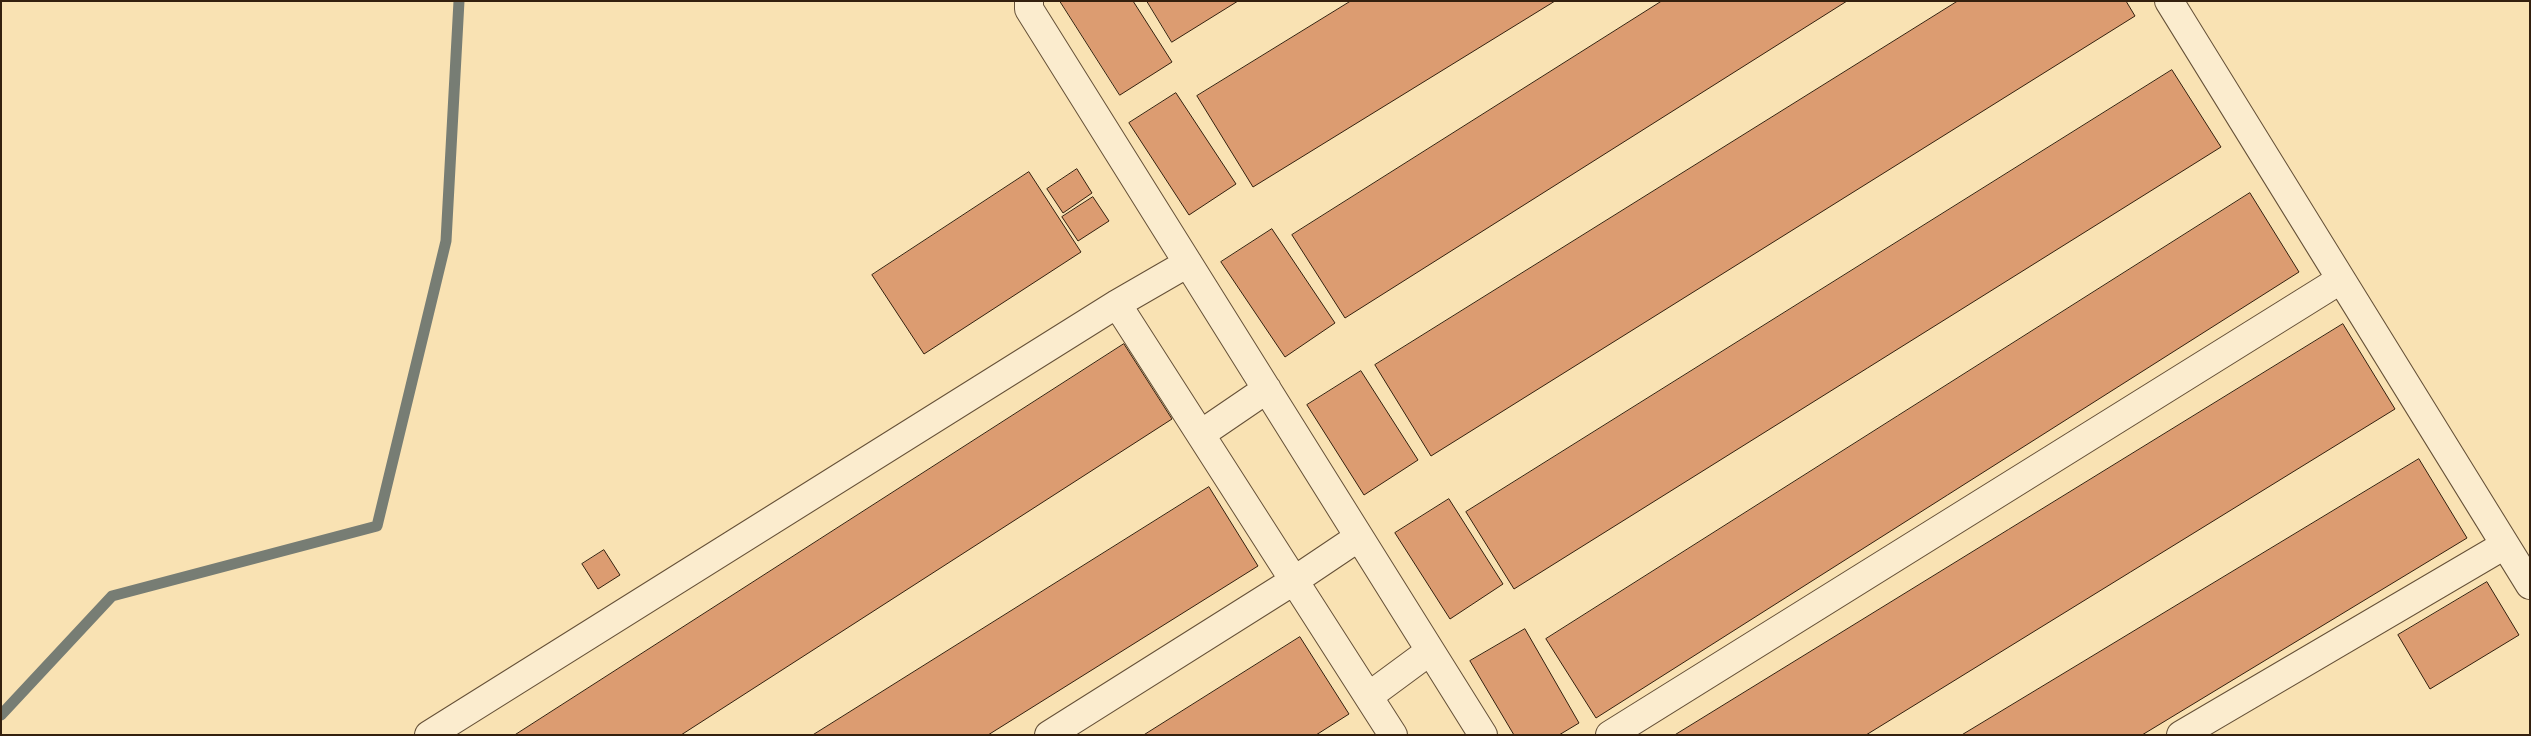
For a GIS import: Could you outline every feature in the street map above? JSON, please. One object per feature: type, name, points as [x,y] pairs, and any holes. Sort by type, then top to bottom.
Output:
[{"type":"lane","points":[[1029,1],[1029,9],[1483,735]]},
{"type":"lane","points":[[2169,1],[2503,546],[2530,586]]},
{"type":"lane","points":[[429,735],[1117,304],[1188,263]]},
{"type":"lane","points":[[1610,735],[2340,280]]},
{"type":"lane","points":[[1117,304],[1393,735]]},
{"type":"lane","points":[[1201,434],[1267,389]]},
{"type":"lane","points":[[1049,735],[1295,580],[1359,537]]},
{"type":"lane","points":[[2181,735],[2503,546]]},
{"type":"lane","points":[[1369,696],[1430,651]]},
{"type":"building","points":[[1060,1],[1133,1],[1172,62],[1120,95]]},
{"type":"building","points":[[1147,1],[1238,1],[1172,42]]},
{"type":"building","points":[[1351,1],[1555,1],[1253,187],[1197,96]]},
{"type":"building","points":[[1662,1],[1847,1],[1345,318],[1292,235]]},
{"type":"building","points":[[1958,1],[2126,1],[2135,16],[1431,456],[1375,365]]},
{"type":"building","points":[[2172,70],[2221,147],[1514,589],[1466,512]]},
{"type":"building","points":[[1176,93],[1236,184],[1189,215],[1129,123]]},
{"type":"building","points":[[1077,169],[1092,193],[1063,213],[1047,189]]},
{"type":"building","points":[[1029,172],[1081,252],[924,354],[872,275]]},
{"type":"building","points":[[2250,193],[2299,272],[1596,718],[1546,639]]},
{"type":"building","points":[[1093,197],[1109,221],[1078,241],[1062,217]]},
{"type":"building","points":[[1272,229],[1335,323],[1285,357],[1221,262]]},
{"type":"building","points":[[2343,324],[2395,409],[1866,735],[1675,735]]},
{"type":"building","points":[[1124,344],[1172,419],[681,735],[515,735]]},
{"type":"building","points":[[1361,371],[1418,460],[1364,495],[1307,405]]},
{"type":"building","points":[[2419,459],[2467,538],[2142,735],[1962,735]]},
{"type":"building","points":[[1209,487],[1258,566],[988,735],[813,735]]},
{"type":"building","points":[[1449,499],[1503,584],[1450,619],[1395,533]]},
{"type":"building","points":[[604,550],[620,575],[598,589],[582,564]]},
{"type":"building","points":[[2487,582],[2519,635],[2430,689],[2398,635]]},
{"type":"building","points":[[1525,629],[1579,723],[1559,735],[1514,735],[1470,661]]},
{"type":"building","points":[[1300,637],[1349,714],[1316,735],[1144,735]]},
{"type":"waterway","points":[[1,715],[112,596],[377,526],[446,241],[459,1]]}]
